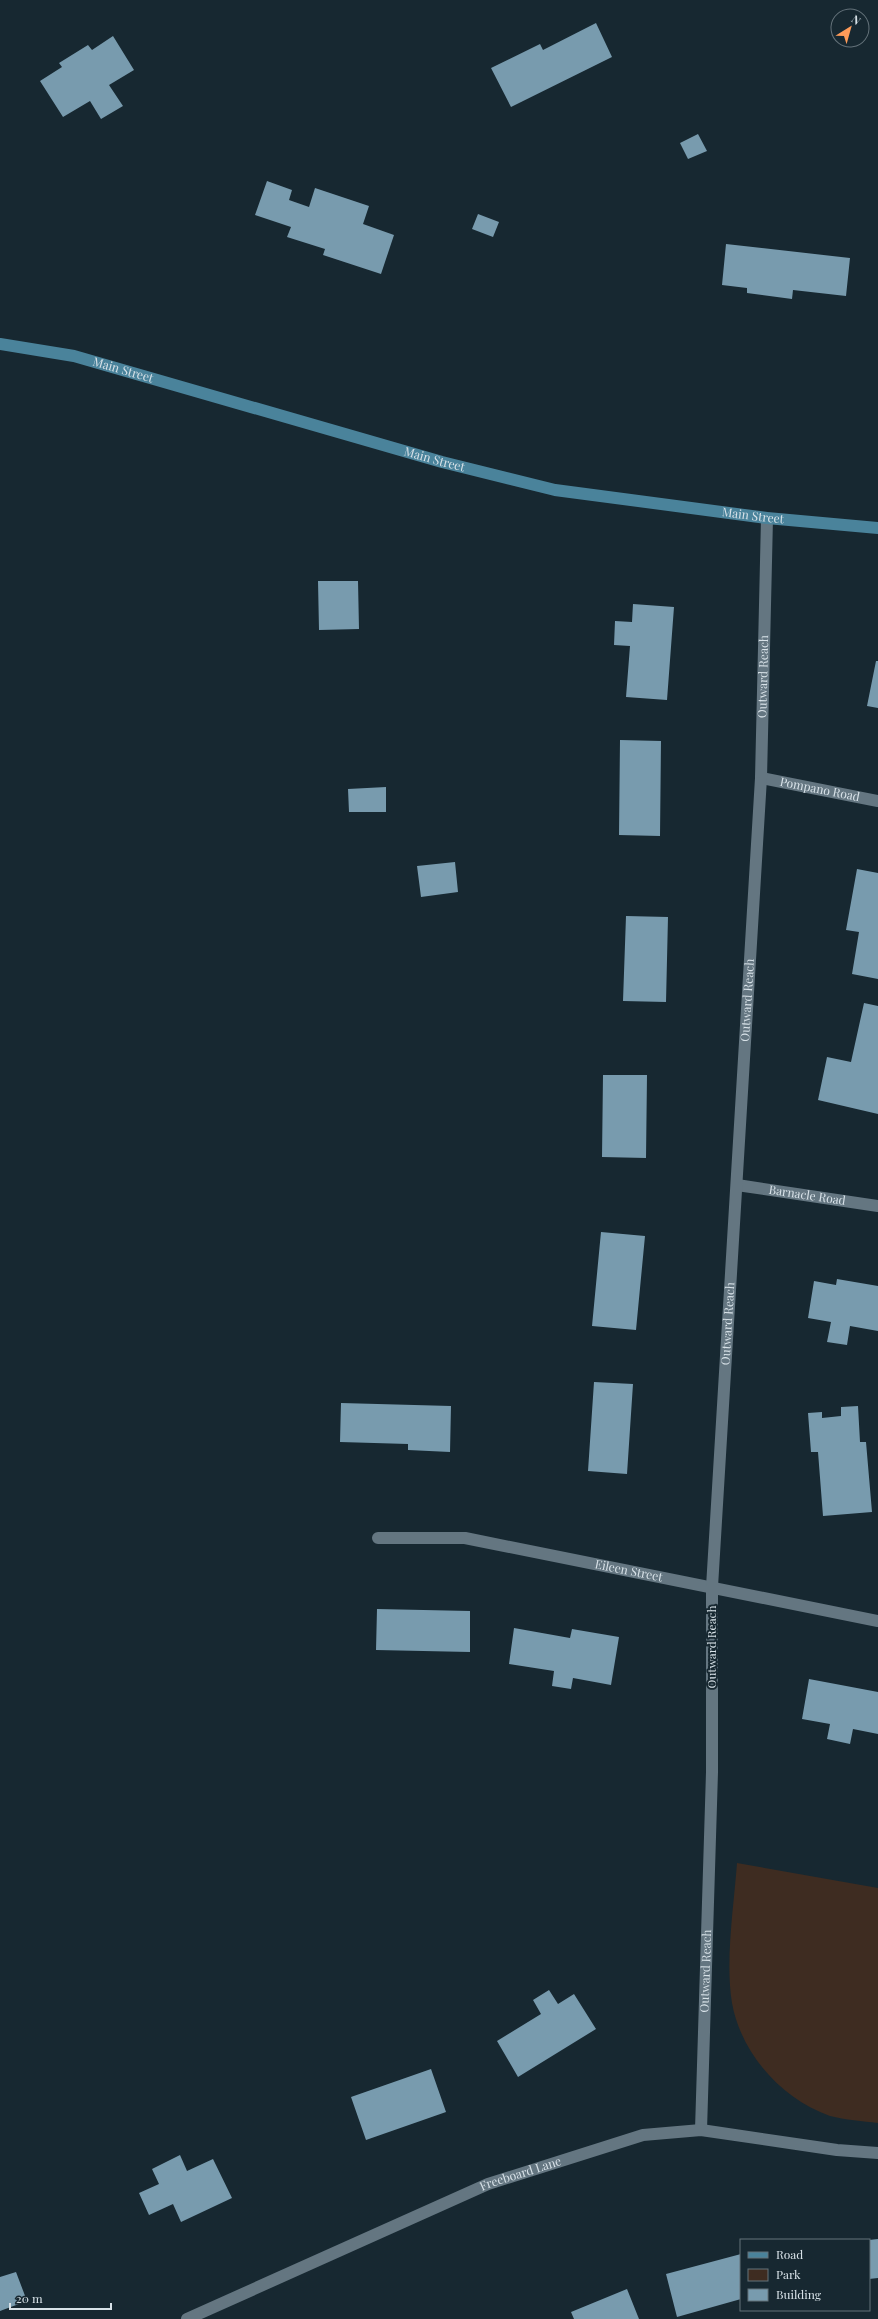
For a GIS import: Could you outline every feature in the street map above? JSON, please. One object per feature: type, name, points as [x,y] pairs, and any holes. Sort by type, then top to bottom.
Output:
[{"type":"main road","name":"Main Street","points":[[0,344],[74,356],[442,462],[555,490],[766,518],[878,528]]},
{"type":"street","name":"Outward Reach","points":[[700,2130],[712,1772],[712,1587],[761,778],[766,518]]},
{"type":"street","name":"Pompano Road","points":[[761,778],[878,801]]},
{"type":"street","name":"Barnacle Road","points":[[737,1186],[878,1206]]},
{"type":"street","name":"Eileen Street","points":[[378,1538],[465,1538],[878,1620]]},
{"type":"street","name":"Freeboard Lane","points":[[187,2319],[488,2184],[643,2135],[700,2130],[837,2150],[878,2153]]},
{"type":"green space","points":[[737,1863],[878,1888],[878,2123],[830,2116],[795,2098],[766,2072],[744,2039],[737,2022],[732,2003],[729,1969]]},
{"type":"building","points":[[596,23],[612,57],[511,107],[491,68],[540,44],[543,50]]},
{"type":"building","points":[[113,36],[134,70],[109,85],[123,106],[101,119],[90,101],[63,117],[40,81],[62,67],[59,63],[88,45],[92,50]]},
{"type":"building","points":[[698,134],[707,151],[688,159],[680,143]]},
{"type":"building","points":[[267,181],[292,190],[289,200],[309,207],[315,188],[369,206],[363,224],[394,235],[381,274],[323,255],[325,249],[287,237],[291,227],[255,215]]},
{"type":"building","points":[[478,214],[499,222],[493,237],[472,229]]},
{"type":"building","points":[[726,244],[850,258],[846,296],[793,290],[792,299],[747,293],[747,288],[722,285]]},
{"type":"building","points":[[318,581],[358,581],[359,629],[319,630]]},
{"type":"building","points":[[633,604],[674,607],[667,700],[626,697],[630,646],[614,645],[615,621],[632,622]]},
{"type":"building","points":[[876,661],[878,661],[878,708],[867,706]]},
{"type":"building","points":[[620,740],[661,741],[660,836],[619,835]]},
{"type":"building","points":[[386,787],[386,812],[349,812],[348,789]]},
{"type":"building","points":[[455,862],[458,892],[421,897],[417,866]]},
{"type":"building","points":[[857,869],[878,873],[878,979],[852,974],[859,932],[846,930]]},
{"type":"building","points":[[626,916],[668,917],[666,1002],[623,1001]]},
{"type":"building","points":[[864,1003],[878,1006],[878,1114],[818,1100],[827,1057],[851,1062]]},
{"type":"building","points":[[603,1075],[647,1075],[646,1158],[602,1157]]},
{"type":"building","points":[[601,1232],[645,1236],[636,1330],[592,1326]]},
{"type":"building","points":[[837,1279],[878,1286],[878,1331],[850,1326],[847,1345],[827,1342],[831,1322],[808,1318],[814,1281],[836,1285]]},
{"type":"building","points":[[594,1382],[633,1384],[627,1474],[588,1471]]},
{"type":"building","points":[[341,1403],[451,1406],[450,1452],[408,1450],[408,1444],[340,1442]]},
{"type":"building","points":[[858,1406],[860,1442],[866,1442],[872,1512],[823,1516],[818,1452],[811,1452],[808,1413],[822,1412],[822,1418],[841,1416],[841,1407]]},
{"type":"building","points":[[377,1609],[470,1611],[470,1652],[376,1650]]},
{"type":"building","points":[[514,1628],[570,1638],[572,1629],[619,1637],[611,1685],[573,1678],[571,1689],[552,1686],[554,1671],[509,1664]]},
{"type":"building","points":[[809,1679],[878,1692],[878,1734],[853,1729],[850,1744],[827,1739],[830,1724],[802,1719]]},
{"type":"building","points":[[549,1990],[558,2004],[574,1994],[596,2029],[518,2077],[497,2041],[541,2014],[533,2000]]},
{"type":"building","points":[[431,2069],[446,2112],[366,2140],[351,2097]]},
{"type":"building","points":[[180,2155],[187,2171],[213,2159],[232,2198],[181,2222],[173,2204],[149,2215],[139,2193],[159,2184],[152,2169]]},
{"type":"building","points":[[878,2239],[878,2278],[870,2279],[870,2240]]},
{"type":"building","points":[[740,2254],[740,2299],[677,2317],[666,2274]]},
{"type":"building","points":[[16,2272],[27,2301],[0,2311],[0,2277]]},
{"type":"building","points":[[627,2289],[639,2319],[574,2319],[571,2312]]}]
